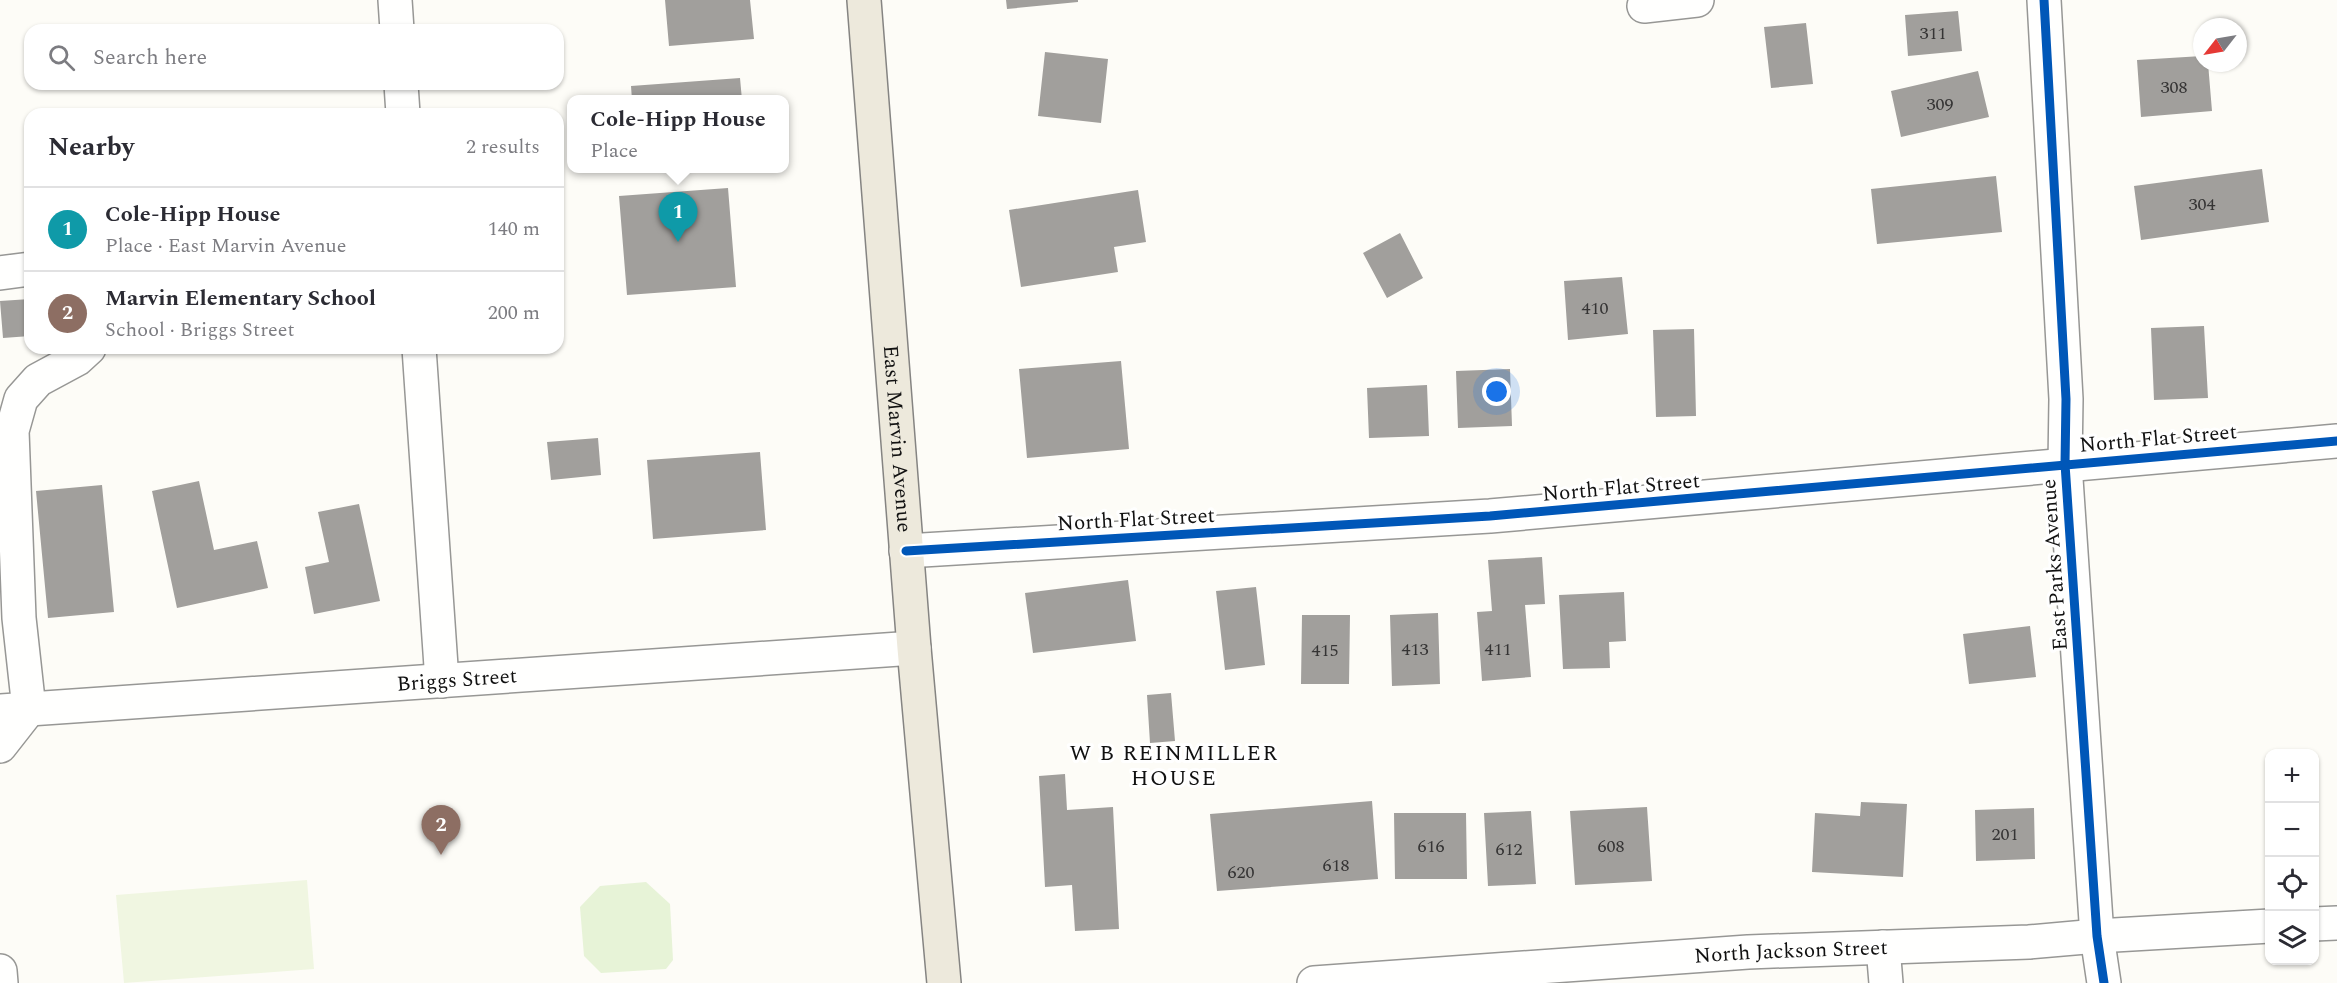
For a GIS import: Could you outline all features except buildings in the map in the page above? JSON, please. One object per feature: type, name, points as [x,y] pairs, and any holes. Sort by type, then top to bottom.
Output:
[{"type":"main road","name":"East Marvin Avenue","points":[[864,0],[906,551],[944,983]]},
{"type":"street","points":[[395,0],[397,24]]},
{"type":"street","points":[[1644,6],[1697,0]]},
{"type":"street","name":"East Parks Avenue","points":[[2044,0],[2066,399],[2065,464],[2097,936],[2104,983]]},
{"type":"street","points":[[401,90],[403,108]]},
{"type":"street","points":[[0,273],[24,270]]},
{"type":"street","points":[[0,746],[15,710],[19,618],[12,431],[21,399],[38,380],[82,354]]},
{"type":"street","points":[[419,354],[442,681]]},
{"type":"street","name":"North Flat Street","points":[[906,551],[1490,516],[2337,441]]},
{"type":"street","name":"Briggs Street","points":[[15,710],[914,648]]},
{"type":"street","points":[[2319,924],[2337,923]]},
{"type":"street","name":"North Jackson Street","points":[[1314,983],[1748,952],[2029,942],[2265,926]]},
{"type":"street","points":[[1883,947],[1886,983]]},
{"type":"street","points":[[0,971],[1,983]]},
{"type":"green space","points":[[307,880],[314,969],[124,983],[116,895]]},
{"type":"green space","points":[[646,882],[670,904],[673,960],[666,969],[601,973],[584,956],[580,907],[600,886]]},
{"type":"cycle path","points":[[2044,0],[2066,399],[2065,464],[2097,936],[2104,983]]},
{"type":"cycle path","points":[[906,551],[1490,516],[2337,441]]},
{"type":"place","name":"Cole-Hipp House","points":[[678,242]]},
{"type":"place","name":"Marvin Elementary School","points":[[441,855]]},
{"type":"district","name":"W B REINMILLER HOUSE","points":[[1174,764]]}]
